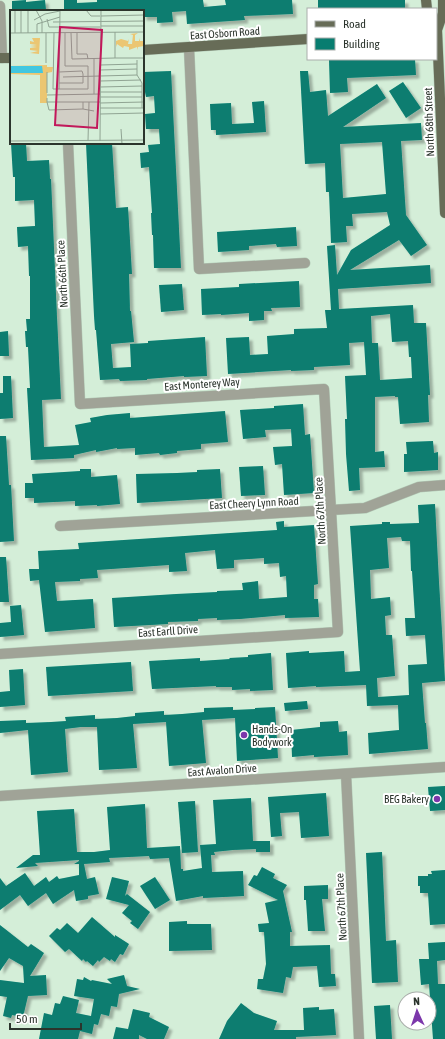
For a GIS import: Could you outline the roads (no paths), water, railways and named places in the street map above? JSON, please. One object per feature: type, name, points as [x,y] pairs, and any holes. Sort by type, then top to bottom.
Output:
[{"type":"main road","name":"North 68th Street","points":[[443,0],[443,13],[438,29],[445,213]]},
{"type":"main road","name":"East Osborn Road","points":[[144,50],[307,39]]},
{"type":"street","points":[[0,6],[4,58]]},
{"type":"street","points":[[189,48],[199,269],[305,263]]},
{"type":"street","name":"North 66th Place","points":[[68,144],[80,404]]},
{"type":"street","name":"East Monterey Way","points":[[80,404],[324,389]]},
{"type":"street","name":"North 67th Place","points":[[324,389],[338,632]]},
{"type":"street","name":"East Cheery Lynn Road","points":[[60,526],[365,508],[418,487],[445,485]]},
{"type":"street","name":"East Earll Drive","points":[[0,654],[338,632]]},
{"type":"street","name":"East Avalon Drive","points":[[0,796],[445,767]]},
{"type":"street","name":"North 67th Place","points":[[346,774],[359,1039]]},
{"type":"place","name":"Hands-On Bodywork","points":[[244,735]]},
{"type":"place","name":"BEG Bakery","points":[[437,799]]}]
